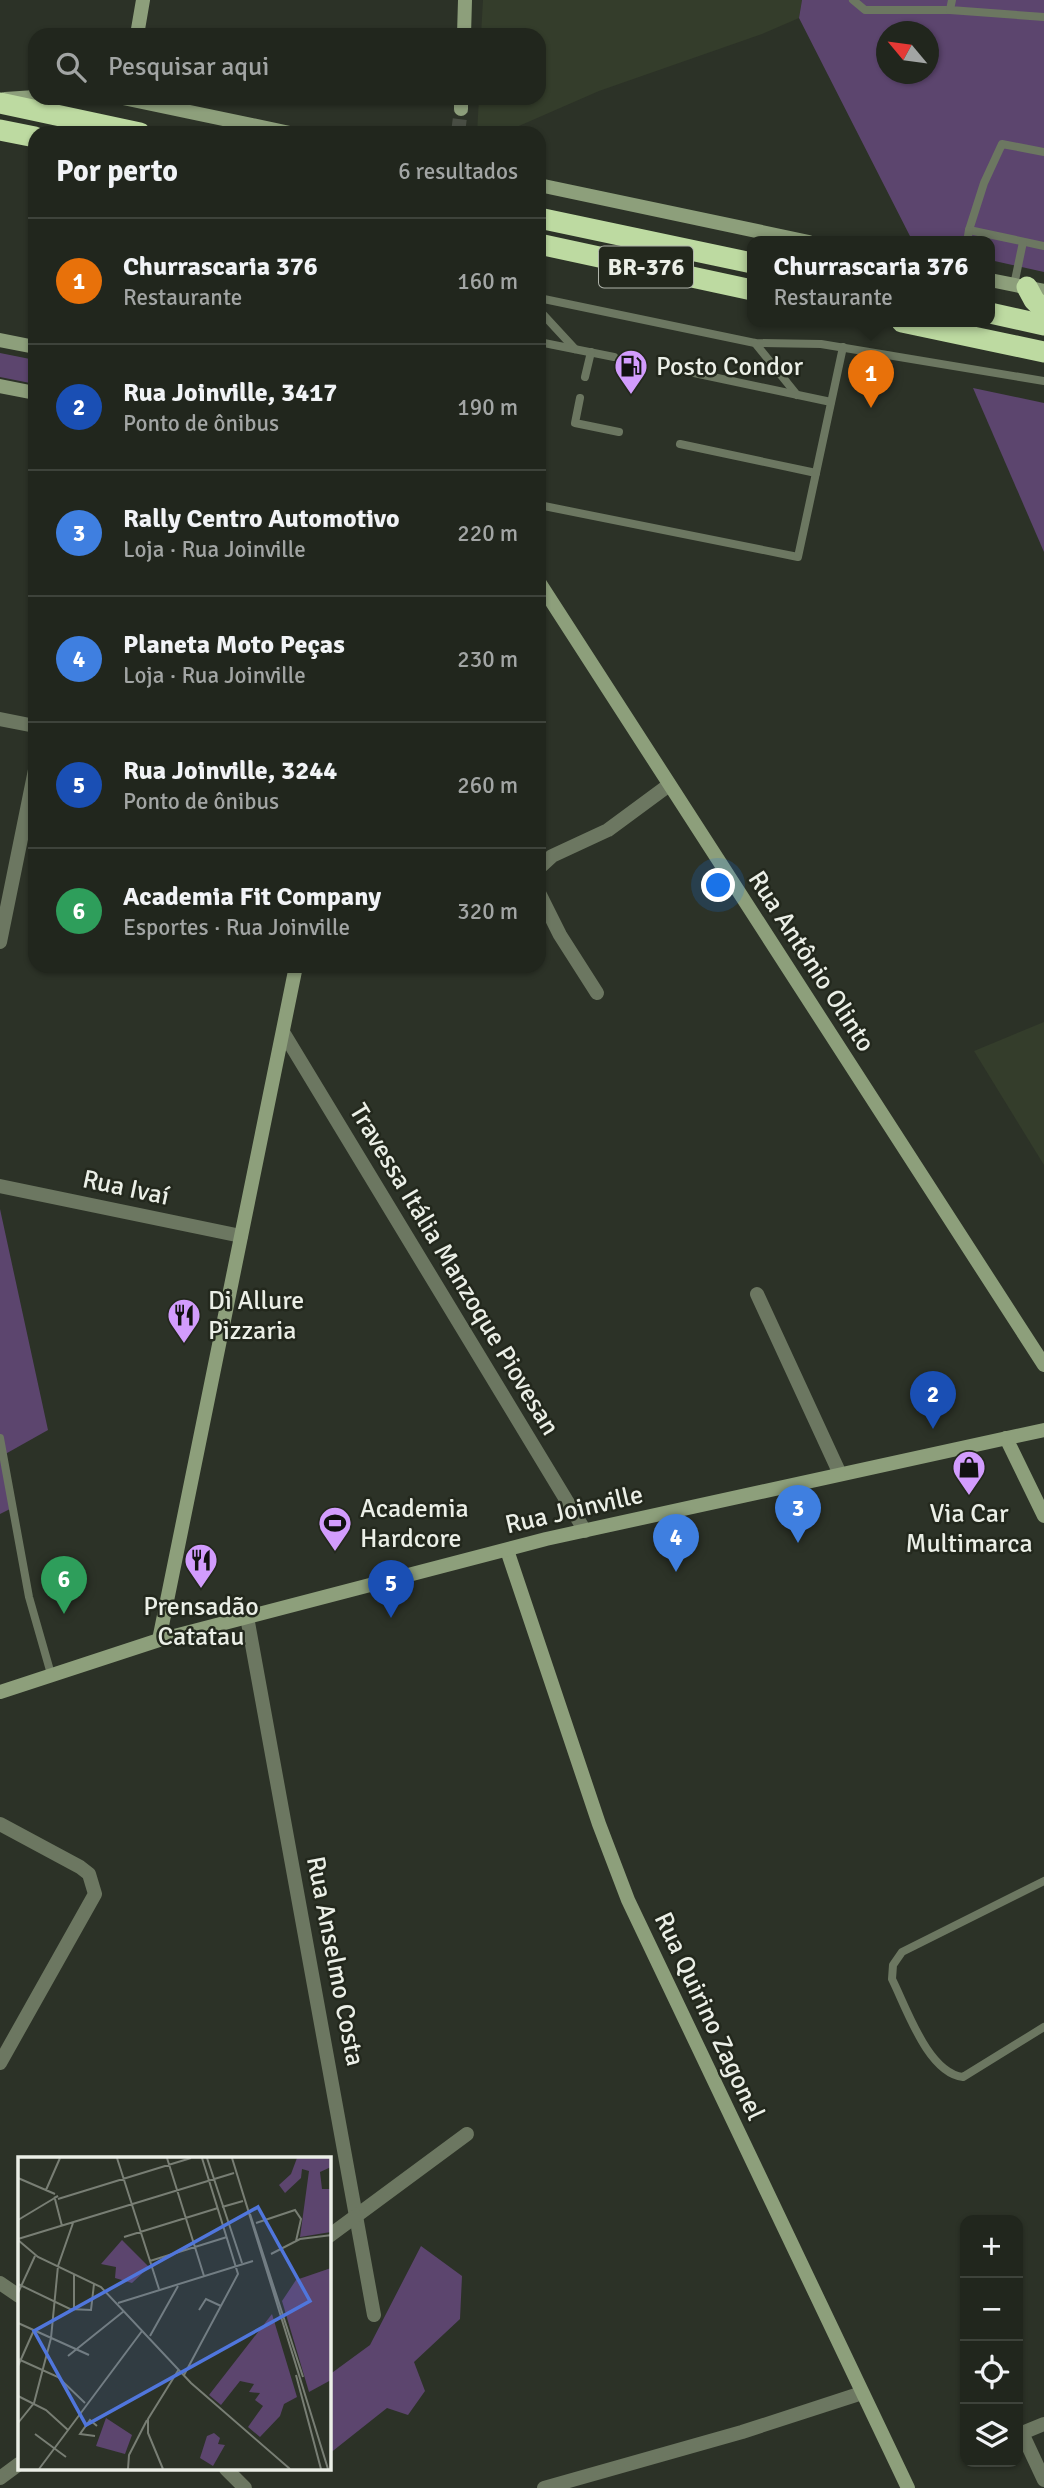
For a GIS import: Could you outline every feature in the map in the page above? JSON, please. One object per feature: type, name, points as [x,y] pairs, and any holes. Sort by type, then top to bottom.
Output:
[{"type":"highway","points":[[0,101],[109,126]]},
{"type":"highway","points":[[0,130],[28,136]]},
{"type":"highway","name":"BR-376","points":[[546,219],[747,262]]},
{"type":"highway","name":"BR-376","points":[[546,246],[747,289]]},
{"type":"highway","points":[[1028,288],[1034,300],[1044,310]]},
{"type":"highway","points":[[995,314],[1044,325]]},
{"type":"highway","points":[[926,327],[1044,352]]},
{"type":"main road","points":[[138,28],[143,0]]},
{"type":"main road","points":[[464,28],[465,0]]},
{"type":"main road","points":[[0,101],[28,98]]},
{"type":"main road","points":[[158,105],[257,126]]},
{"type":"main road","points":[[546,186],[781,236]]},
{"type":"main road","points":[[995,281],[1028,288]]},
{"type":"main road","points":[[0,340],[28,346]]},
{"type":"main road","points":[[0,386],[28,392]]},
{"type":"main road","name":"Rua Antônio Olinto","points":[[546,593],[1044,1366]]},
{"type":"main road","points":[[159,1640],[295,973]]},
{"type":"main road","name":"Rua Joinville","points":[[0,1692],[159,1640],[506,1549],[1044,1430]]},
{"type":"main road","points":[[1006,1438],[1044,1516]]},
{"type":"main road","name":"Rua Quirino Zagonel","points":[[506,1549],[599,1824],[628,1900],[908,2488]]},
{"type":"street","points":[[0,719],[28,725]]},
{"type":"street","points":[[546,862],[552,856],[608,830],[669,785]]},
{"type":"street","points":[[0,942],[28,804]]},
{"type":"street","points":[[546,906],[560,935],[597,993]]},
{"type":"street","name":"Travessa Itália Manzoque Piovesan","points":[[283,1032],[585,1531]]},
{"type":"street","name":"Rua Ivaí","points":[[0,1186],[241,1236]]},
{"type":"street","points":[[757,1294],[840,1474]]},
{"type":"street","name":"Rua Anselmo Costa","points":[[247,1617],[358,2214],[374,2315]]},
{"type":"street","points":[[0,1824],[89,1874],[95,1894],[3,2054]]},
{"type":"street","points":[[331,2234],[467,2134]]},
{"type":"street","points":[[0,2283],[18,2295]]},
{"type":"street","points":[[544,2488],[742,2432],[862,2393]]},
{"type":"street","points":[[1044,2424],[1022,2433],[1044,2480]]},
{"type":"street","points":[[0,2478],[18,2465]]},
{"type":"street","points":[[227,2470],[245,2488]]},
{"type":"lane","points":[[853,0],[865,10],[950,10],[1044,17]]},
{"type":"lane","points":[[950,10],[952,0]]},
{"type":"lane","points":[[968,236],[973,215],[1002,144],[1044,152]]},
{"type":"lane","points":[[969,230],[1044,246]]},
{"type":"lane","points":[[1023,242],[1028,288]]},
{"type":"lane","points":[[546,299],[755,343],[788,342],[843,347],[1044,381]]},
{"type":"lane","points":[[546,318],[575,349]]},
{"type":"lane","points":[[546,343],[614,357]]},
{"type":"lane","points":[[755,343],[797,395]]},
{"type":"lane","points":[[546,506],[798,557],[843,347]]},
{"type":"lane","points":[[585,377],[591,352]]},
{"type":"lane","points":[[694,373],[831,402]]},
{"type":"lane","points":[[580,398],[575,423],[619,432]]},
{"type":"lane","points":[[680,444],[816,473]]},
{"type":"lane","points":[[0,1438],[29,1597],[51,1674]]},
{"type":"lane","points":[[1044,1881],[902,1952],[892,1965],[892,1979],[935,2064],[950,2075],[963,2077],[1044,2027]]},
{"type":"shaded area","points":[[483,0],[802,0],[799,18],[762,34],[599,91],[519,126],[477,126],[479,105],[546,105],[546,28],[481,28]]},
{"type":"shaded area","points":[[802,0],[1044,0],[1044,272],[995,261],[995,236],[910,236],[799,18]]},
{"type":"shaded area","points":[[0,353],[28,359],[28,383],[0,377]]},
{"type":"shaded area","points":[[973,388],[1044,403],[1044,552]]},
{"type":"shaded area","points":[[1044,1022],[1044,1165],[974,1051]]},
{"type":"shaded area","points":[[0,1209],[48,1430],[0,1457]]},
{"type":"shaded area","points":[[0,1457],[10,1509],[0,1514]]},
{"type":"shaded area","points":[[421,2246],[462,2276],[460,2319],[414,2362],[425,2391],[408,2415],[387,2408],[331,2452],[331,2374],[370,2345]]},
{"type":"tunnel","points":[[459,126],[461,109]]},
{"type":"place","name":"Posto Condor","points":[[631,396]]},
{"type":"place","name":"Churrascaria 376","points":[[871,408]]},
{"type":"place","name":"Di Allure Pizzaria","points":[[184,1345]]},
{"type":"place","name":"Rua Joinville, 3417","points":[[933,1429]]},
{"type":"place","name":"Via Car Multimarca","points":[[969,1497]]},
{"type":"place","name":"Rally Centro Automotivo","points":[[798,1543]]},
{"type":"place","name":"Academia Hardcore","points":[[335,1553]]},
{"type":"place","name":"Planeta Moto Peças","points":[[676,1572]]},
{"type":"place","name":"Prensadão Catatau","points":[[201,1590]]},
{"type":"place","name":"Academia Fit Company","points":[[64,1614]]},
{"type":"place","name":"Rua Joinville, 3244","points":[[391,1618]]}]
